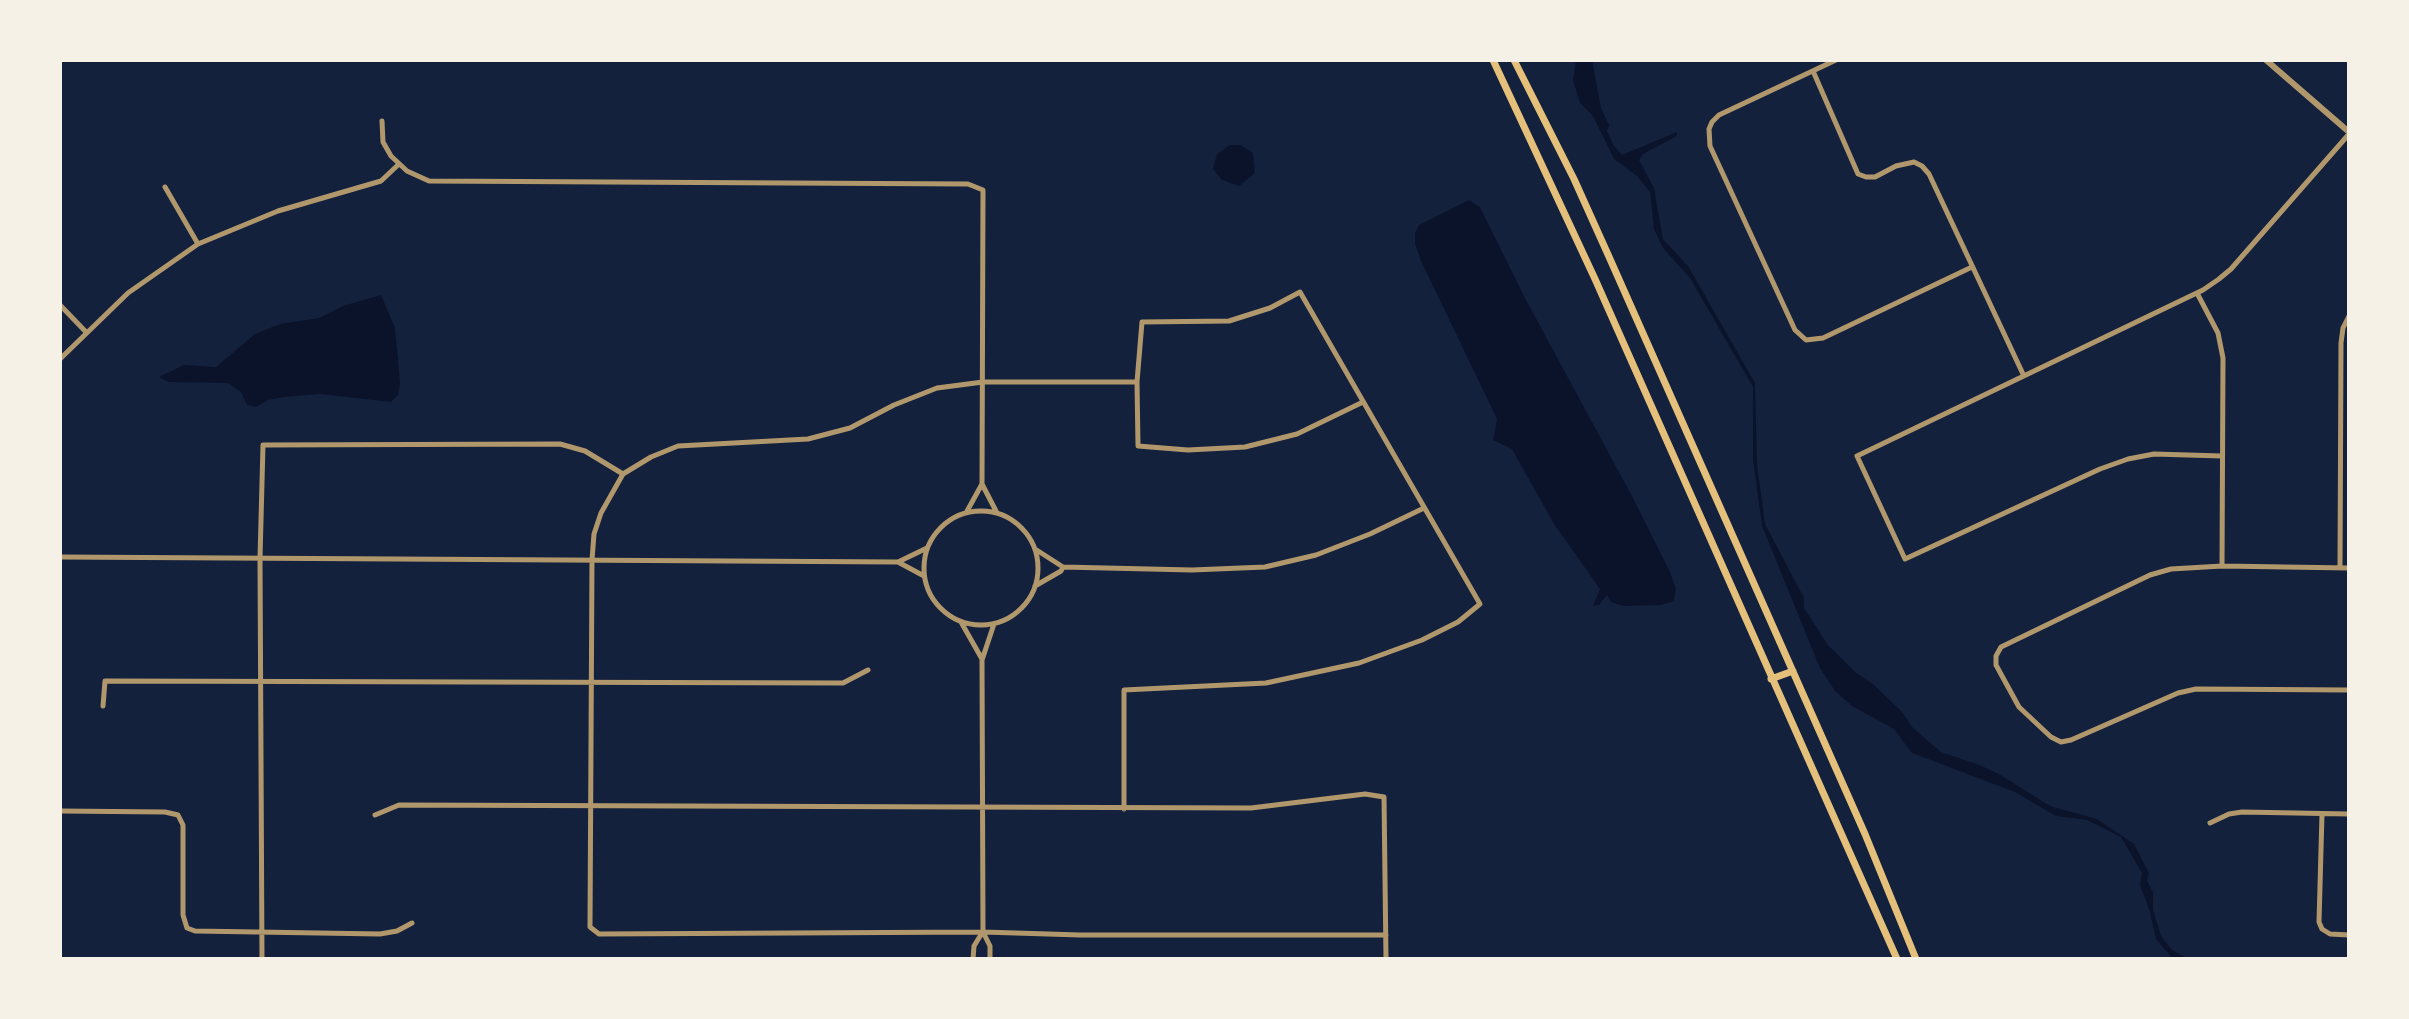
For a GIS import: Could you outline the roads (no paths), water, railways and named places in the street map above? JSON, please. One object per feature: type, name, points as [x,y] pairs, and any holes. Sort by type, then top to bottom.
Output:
[{"type":"main road","points":[[1493,60],[1595,279],[1896,958]]},
{"type":"main road","points":[[1514,60],[1574,179],[1769,616],[1916,959]]},
{"type":"main road","points":[[1771,679],[1793,671]]},
{"type":"street","points":[[1836,60],[1719,115],[1712,122],[1708,137],[1795,330],[1806,340],[1823,338],[1972,267]]},
{"type":"street","points":[[2222,456],[2154,454],[2128,459],[1905,559],[1857,456],[2196,293],[2231,269],[2349,133],[2266,60]]},
{"type":"street","points":[[1813,71],[1858,174],[1875,177],[1914,162],[1929,174],[2023,374]]},
{"type":"street","points":[[382,121],[383,142],[391,156],[407,171],[429,181],[968,184],[983,190],[982,484],[997,513]]},
{"type":"street","points":[[60,359],[128,293],[198,244],[278,211],[381,181],[399,164]]},
{"type":"street","points":[[165,187],[198,244]]},
{"type":"street","points":[[1124,809],[1124,690],[1266,683],[1359,663],[1422,640],[1458,622],[1480,604],[1300,292],[1270,308],[1229,321],[1142,322],[1137,382],[1138,446],[1188,450],[1245,447],[1297,434],[1363,402]]},
{"type":"street","points":[[2196,293],[2218,333],[2223,358],[2222,566]]},
{"type":"street","points":[[60,305],[86,332]]},
{"type":"street","points":[[2340,568],[2341,343],[2349,316]]},
{"type":"street","points":[[1137,382],[983,382],[937,388],[894,405],[850,428],[808,439],[678,446],[651,457],[623,474],[601,513],[594,534],[592,560],[590,927],[599,934],[983,932],[1386,935]]},
{"type":"street","points":[[262,959],[260,558],[263,445],[560,444],[585,451],[623,474]]},
{"type":"street","points":[[966,513],[982,484]]},
{"type":"street","points":[[1035,549],[1038,574],[1035,586],[1019,610],[994,624],[961,622],[936,604],[928,591],[924,576],[927,548],[942,526],[966,513],[997,513],[1020,527],[1035,549],[1063,567],[1192,570],[1265,567],[1316,555],[1424,508]]},
{"type":"street","points":[[60,557],[898,562],[927,548]]},
{"type":"street","points":[[898,562],[924,576]]},
{"type":"street","points":[[2349,568],[2222,566],[2171,569],[2150,575],[2001,647],[1996,656],[1996,665],[2019,707],[2051,737],[2061,742],[2178,693],[2196,689],[2349,690]]},
{"type":"street","points":[[1035,586],[1063,567]]},
{"type":"street","points":[[961,622],[982,660]]},
{"type":"street","points":[[990,959],[990,946],[983,932],[982,660],[994,624]]},
{"type":"street","points":[[103,706],[105,681],[843,683],[868,670]]},
{"type":"street","points":[[375,815],[399,805],[1251,808],[1365,794],[1384,797],[1386,959]]},
{"type":"street","points":[[60,811],[165,812],[178,815],[183,825],[183,915],[187,928],[204,932],[262,934],[380,934],[397,931],[412,923]]},
{"type":"street","points":[[2210,823],[2242,812],[2349,814]]},
{"type":"street","points":[[2322,814],[2319,922],[2322,929],[2330,934],[2349,935]]},
{"type":"street","points":[[973,959],[974,946],[983,932]]},
{"type":"water","points":[[1576,60],[1592,60],[1601,108],[1609,125],[1607,131],[1622,155],[1677,132],[1677,136],[1643,154],[1639,160],[1654,188],[1663,239],[1688,266],[1755,383],[1757,463],[1765,524],[1804,598],[1804,608],[1828,645],[1855,672],[1873,684],[1902,712],[1913,728],[1941,752],[1999,774],[2050,806],[2097,819],[2134,844],[2149,873],[2147,881],[2153,892],[2153,910],[2161,936],[2172,950],[2188,959],[2173,959],[2156,939],[2140,885],[2142,873],[2121,837],[2087,820],[2056,816],[2015,792],[1912,753],[1894,729],[1852,706],[1835,691],[1820,668],[1762,526],[1753,460],[1753,387],[1690,278],[1663,248],[1654,229],[1650,192],[1637,176],[1614,159],[1593,116],[1580,103],[1573,80]]},
{"type":"water","points":[[1230,145],[1241,145],[1253,153],[1255,173],[1239,186],[1222,180],[1213,169],[1217,154]]},
{"type":"water","points":[[1469,200],[1480,207],[1525,298],[1633,498],[1669,570],[1676,588],[1674,601],[1661,605],[1623,606],[1611,602],[1607,595],[1599,605],[1593,606],[1600,589],[1554,524],[1512,449],[1493,440],[1497,419],[1415,244],[1419,225]]},
{"type":"water","points":[[381,295],[395,328],[397,347],[400,383],[398,395],[391,402],[320,394],[268,400],[256,407],[247,405],[241,392],[228,383],[168,382],[159,377],[184,365],[216,367],[255,334],[280,324],[319,318],[343,306]]}]
